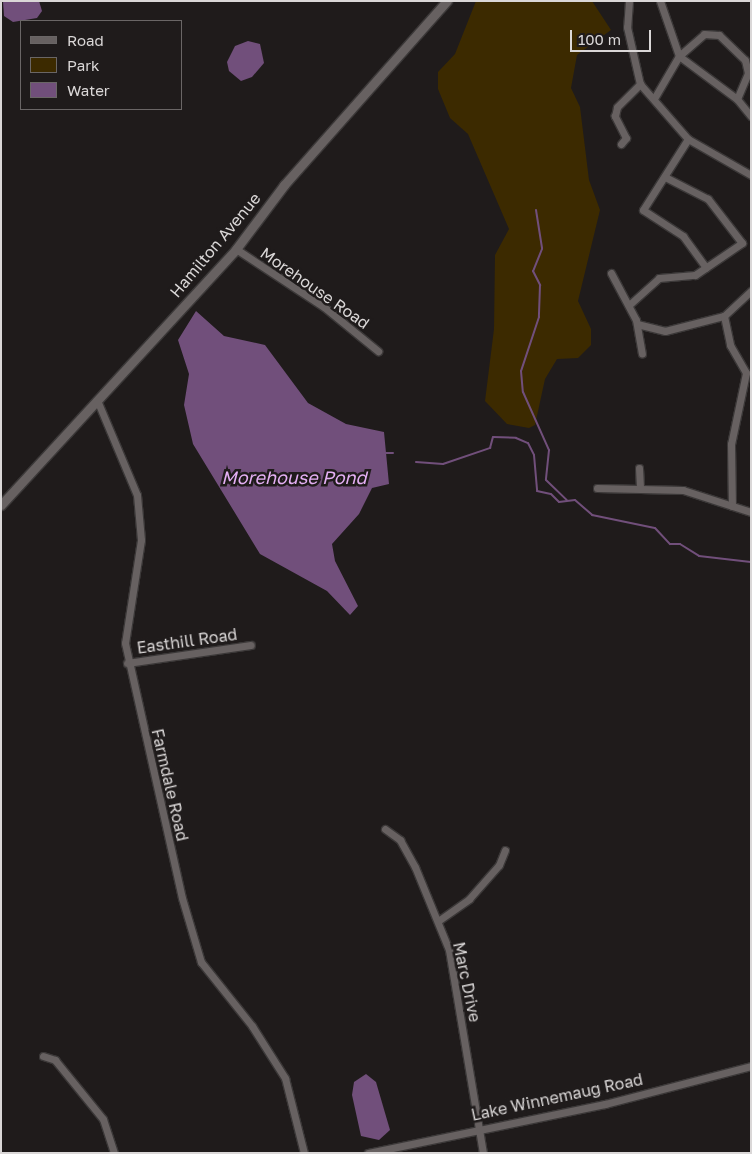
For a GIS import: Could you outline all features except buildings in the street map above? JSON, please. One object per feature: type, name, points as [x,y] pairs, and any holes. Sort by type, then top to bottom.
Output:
[{"type":"street","name":"Hamilton Avenue","points":[[1,505],[236,249],[284,185],[447,1]]},
{"type":"street","points":[[629,1],[627,27],[640,84],[655,97],[688,139],[751,174]]},
{"type":"street","points":[[660,1],[679,56],[737,99],[751,116]]},
{"type":"street","points":[[655,97],[679,56],[704,34],[726,40],[745,60],[748,73],[737,99]]},
{"type":"street","points":[[621,144],[626,138],[615,116],[617,108],[640,84]]},
{"type":"street","points":[[688,139],[665,177],[643,204],[643,210],[682,236],[706,268]]},
{"type":"street","points":[[629,305],[659,278],[684,278],[706,268],[742,244],[708,199],[665,177]]},
{"type":"street","name":"Morehouse Road","points":[[236,249],[324,307],[378,351]]},
{"type":"street","points":[[611,272],[637,324],[642,354]]},
{"type":"street","points":[[637,324],[665,330],[724,316],[751,291]]},
{"type":"street","points":[[724,316],[730,345],[746,373],[731,444],[732,506]]},
{"type":"street","name":"Farmdale Road","points":[[97,400],[137,495],[140,518],[138,558],[126,621],[128,663],[201,962],[273,1056],[294,1105],[304,1153]]},
{"type":"street","points":[[639,468],[640,488]]},
{"type":"street","points":[[597,488],[683,490],[751,512]]},
{"type":"street","name":"Easthill Road","points":[[128,663],[251,646]]},
{"type":"street","name":"Marc Drive","points":[[385,829],[400,840],[438,921],[454,974],[483,1153]]},
{"type":"street","points":[[438,921],[470,898],[499,865],[505,850]]},
{"type":"street","points":[[43,1056],[55,1060],[94,1107],[114,1153]]},
{"type":"street","name":"Lake Winnemaug Road","points":[[368,1153],[478,1127],[605,1104],[751,1066]]},
{"type":"green space","points":[[476,1],[592,1],[611,30],[577,55],[571,88],[580,107],[589,180],[600,210],[578,301],[591,329],[591,345],[578,358],[557,359],[545,379],[535,425],[529,428],[507,424],[485,401],[494,329],[495,255],[509,229],[468,134],[450,118],[438,89],[438,72],[455,54]]},
{"type":"water","points":[[3,1],[39,1],[42,11],[37,18],[13,22],[4,16]]},
{"type":"water","points":[[248,41],[260,44],[264,63],[252,77],[241,81],[229,71],[227,62],[235,46]]},
{"type":"water","name":"Morehouse Pond","points":[[196,311],[224,336],[265,345],[308,403],[346,424],[384,432],[389,484],[372,488],[359,514],[332,544],[335,561],[358,606],[350,615],[327,591],[260,554],[193,444],[184,405],[189,374],[178,340]]},
{"type":"water","points":[[366,1074],[376,1082],[390,1130],[379,1140],[361,1136],[352,1095],[354,1082]]},
{"type":"waterway","points":[[536,210],[542,249],[533,271],[540,285],[539,317],[521,371],[523,392],[549,450],[546,480],[567,500]]},
{"type":"waterway","points":[[416,462],[443,464],[490,448],[493,437],[516,438],[528,443],[534,455],[537,491],[551,494],[559,502],[575,500],[592,515],[655,528],[670,544],[680,544],[699,556],[751,562]]},
{"type":"waterway","points":[[386,453],[393,453]]}]
